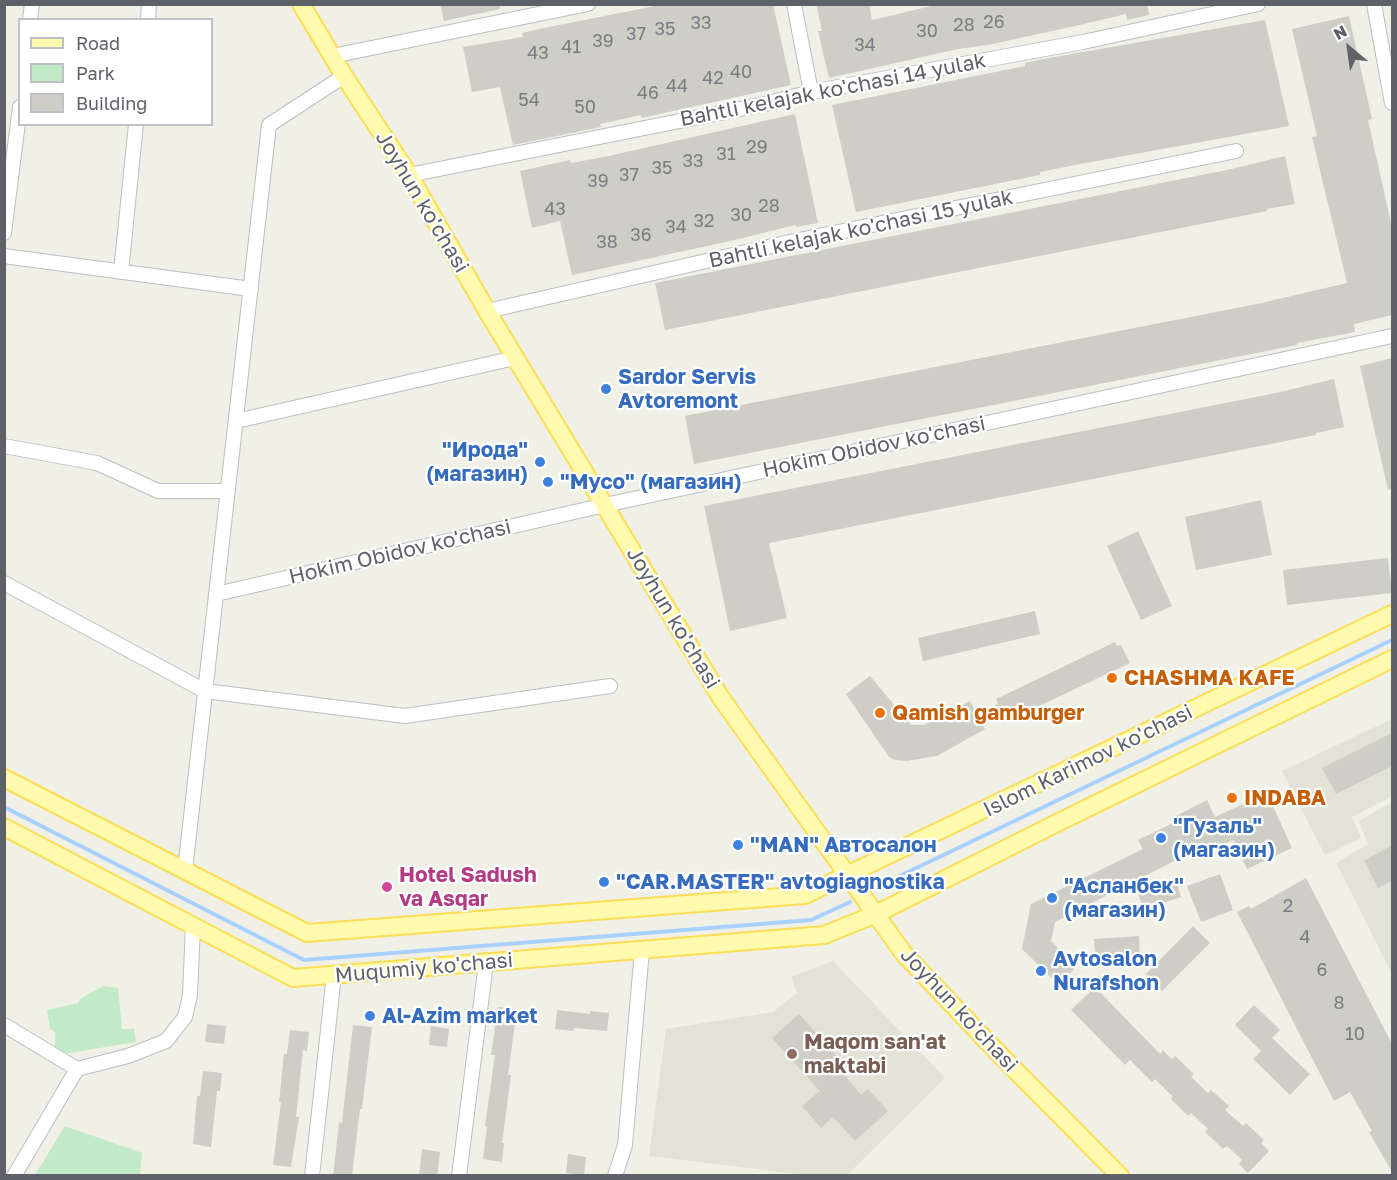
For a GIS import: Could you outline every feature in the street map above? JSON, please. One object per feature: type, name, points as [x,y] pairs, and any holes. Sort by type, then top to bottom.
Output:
[{"type":"main road","name":"Joyhun ko'chasi","points":[[301,4],[344,76],[409,175],[487,312],[722,698],[904,954],[1120,1176]]},
{"type":"main road","name":"Islom Karimov ko'chasi","points":[[847,876],[1392,614]]},
{"type":"main road","name":"Islom Karimov ko'chasi","points":[[876,914],[1392,659]]},
{"type":"main road","name":"Muqumiy ko'chasi","points":[[4,778],[307,933],[805,895],[847,876]]},
{"type":"main road","name":"Muqumiy ko'chasi","points":[[4,827],[293,978],[824,935],[876,914]]},
{"type":"street","points":[[332,56],[588,4]]},
{"type":"street","points":[[794,4],[812,92]]},
{"type":"street","name":"Bahtli kelajak ko'chasi 14 yulak","points":[[409,175],[765,104],[812,92],[1083,42],[1258,4]]},
{"type":"street","points":[[1374,5],[1392,103]]},
{"type":"street","points":[[185,870],[269,125],[344,76]]},
{"type":"street","points":[[4,233],[18,123]]},
{"type":"street","points":[[121,272],[136,126]]},
{"type":"street","name":"Bahtli kelajak ko'chasi 15 yulak","points":[[487,312],[794,241],[1236,151]]},
{"type":"street","points":[[4,256],[251,289]]},
{"type":"street","name":"Hokim Obidov ko'chasi","points":[[216,594],[604,505],[1392,336]]},
{"type":"street","points":[[236,421],[515,358]]},
{"type":"street","points":[[4,446],[97,463],[158,491],[228,491]]},
{"type":"street","points":[[4,583],[205,691],[405,716],[610,686]]},
{"type":"street","points":[[14,1176],[77,1069],[128,1056],[166,1041],[185,1017],[190,995],[193,926]]},
{"type":"street","points":[[615,1176],[625,1145],[642,950]]},
{"type":"street","points":[[459,1176],[486,963]]},
{"type":"street","points":[[312,1176],[334,975]]},
{"type":"street","points":[[4,1025],[77,1069]]},
{"type":"shaded area","points":[[1392,719],[1392,796],[1352,817],[1361,838],[1325,855],[1282,771]]},
{"type":"shaded area","points":[[1392,802],[1392,974],[1336,863],[1368,844],[1359,821]]},
{"type":"shaded area","name":"Maqom san'at maktabi","points":[[833,961],[945,1078],[847,1175],[807,1175],[649,1156],[666,1029],[773,1012],[797,993],[791,977]]},
{"type":"green space","points":[[103,986],[118,988],[122,1029],[134,1029],[136,1042],[63,1054],[55,1049],[55,1032],[50,1029],[47,1010],[79,1003],[80,999]]},
{"type":"green space","points":[[65,1126],[142,1153],[140,1175],[35,1175]]},
{"type":"building","points":[[440,4],[499,4],[500,9],[444,21]]},
{"type":"building","points":[[665,4],[773,4],[791,85],[642,118],[641,115],[600,124],[601,127],[513,145],[500,87],[472,92],[463,47],[523,37],[522,33]]},
{"type":"building","points":[[816,4],[869,4],[872,20],[940,4],[1147,4],[1149,15],[1127,20],[1126,14],[829,78],[818,31],[822,31]]},
{"type":"building","points":[[1349,16],[1372,119],[1368,120],[1392,227],[1392,315],[1354,324],[1355,332],[1297,343],[1297,345],[694,464],[685,416],[1257,304],[1347,283],[1312,137],[1317,136],[1292,29]]},
{"type":"building","points":[[1265,20],[1289,126],[1080,164],[1040,172],[1040,175],[856,212],[832,105],[1025,66],[1025,63],[1049,58]]},
{"type":"building","points":[[795,114],[818,223],[796,227],[795,225],[572,275],[560,221],[532,228],[520,171],[570,160],[571,163],[604,157]]},
{"type":"building","points":[[1285,156],[1295,204],[665,330],[655,283],[1227,170]]},
{"type":"building","points":[[1392,358],[1392,489],[1388,490],[1360,366]]},
{"type":"building","points":[[1334,379],[1344,427],[1316,433],[1316,435],[769,543],[787,618],[730,631],[704,506],[1276,393]]},
{"type":"building","points":[[1261,500],[1272,555],[1196,570],[1185,517]]},
{"type":"building","points":[[1138,531],[1172,606],[1141,620],[1107,546]]},
{"type":"building","points":[[1388,558],[1392,593],[1287,605],[1283,570]]},
{"type":"building","points":[[1035,611],[1040,634],[923,661],[918,638]]},
{"type":"building","points":[[1115,642],[1117,646],[1121,645],[1130,663],[1003,723],[995,705],[998,704],[996,699]]},
{"type":"building","name":"Qamish gamburger","points":[[870,676],[911,725],[924,725],[970,701],[985,729],[937,756],[907,761],[895,760],[889,757],[846,694]]},
{"type":"building","points":[[1392,733],[1392,766],[1336,794],[1322,768]]},
{"type":"building","points":[[1267,793],[1292,848],[1247,869],[1233,840],[1194,860],[1190,853],[1055,922],[1051,941],[1077,966],[1059,985],[1022,949],[1031,904],[1143,849],[1138,840],[1175,822],[1172,818],[1207,800],[1215,817]]},
{"type":"building","points":[[1392,845],[1392,881],[1378,888],[1364,861]]},
{"type":"building","points":[[1220,874],[1233,910],[1201,922],[1187,886]]},
{"type":"building","points":[[1306,878],[1392,1044],[1392,1172],[1350,1092],[1334,1101],[1237,912],[1249,906],[1251,909]]},
{"type":"building","points":[[1176,881],[1181,897],[1144,909],[1138,894]]},
{"type":"building","points":[[1193,926],[1210,943],[1162,991],[1146,974]]},
{"type":"building","points":[[1139,936],[1140,957],[1096,961],[1094,939]]},
{"type":"building","points":[[1095,987],[1160,1054],[1163,1050],[1172,1059],[1175,1056],[1194,1074],[1191,1077],[1208,1093],[1211,1090],[1229,1106],[1225,1110],[1243,1126],[1246,1123],[1264,1140],[1261,1143],[1269,1151],[1248,1173],[1239,1164],[1242,1160],[1227,1146],[1223,1149],[1205,1132],[1208,1129],[1191,1113],[1188,1116],[1155,1079],[1152,1082],[1130,1060],[1125,1065],[1071,1010]]},
{"type":"building","points":[[1254,1005],[1280,1030],[1272,1038],[1310,1074],[1290,1095],[1253,1059],[1261,1051],[1235,1025]]},
{"type":"building","points":[[498,1007],[517,1009],[508,1075],[511,1075],[502,1143],[504,1143],[502,1162],[483,1159],[495,1055],[491,1055]]},
{"type":"building","points":[[557,1010],[590,1014],[590,1011],[609,1013],[607,1031],[555,1029]]},
{"type":"building","points":[[799,1014],[850,1071],[845,1076],[861,1095],[868,1089],[888,1111],[855,1141],[833,1117],[821,1128],[802,1106],[820,1091],[772,1038]]},
{"type":"building","points":[[207,1024],[226,1026],[224,1044],[205,1042]]},
{"type":"building","points":[[353,1025],[372,1027],[362,1109],[360,1109],[352,1176],[333,1176],[339,1122],[342,1123]]},
{"type":"building","points":[[431,1026],[449,1029],[447,1047],[429,1045]]},
{"type":"building","points":[[290,1030],[309,1032],[307,1051],[303,1050],[296,1117],[299,1117],[291,1167],[273,1165],[284,1054],[287,1054]]},
{"type":"building","points":[[203,1071],[222,1073],[220,1091],[217,1091],[211,1147],[193,1144],[197,1096],[200,1096]]},
{"type":"building","points":[[422,1149],[440,1152],[437,1176],[419,1176]]},
{"type":"building","points":[[568,1154],[586,1157],[584,1175],[566,1173]]},
{"type":"waterway","points":[[885,883],[1392,640]]},
{"type":"waterway","points":[[4,807],[304,960],[811,920],[850,902]]},
{"type":"place","name":"Sardor Servis Avtoremont","points":[[606,389]]},
{"type":"place","name":"\"Ирода\" (магазин)","points":[[540,462]]},
{"type":"place","name":"\"Мусо\" (магазин)","points":[[548,482]]},
{"type":"place","name":"CHASHMA KAFE","points":[[1112,678]]},
{"type":"place","name":"Qamish gamburger","points":[[880,713]]},
{"type":"place","name":"INDABA","points":[[1232,798]]},
{"type":"place","name":"\"Гузаль\" (магазин)","points":[[1161,838]]},
{"type":"place","name":"\"MAN\" Автосалон","points":[[738,845]]},
{"type":"place","name":"\"CAR.MASTER\" avtogiagnostika","points":[[604,882]]},
{"type":"place","name":"Hotel Sadush va Asqar","points":[[387,887]]},
{"type":"place","name":"\"Асланбек\" (магазин)","points":[[1052,898]]},
{"type":"place","name":"Avtosalon Nurafshon","points":[[1041,971]]},
{"type":"place","name":"Al-Azim market","points":[[370,1016]]},
{"type":"place","name":"Maqom san'at maktabi","points":[[792,1054]]}]
